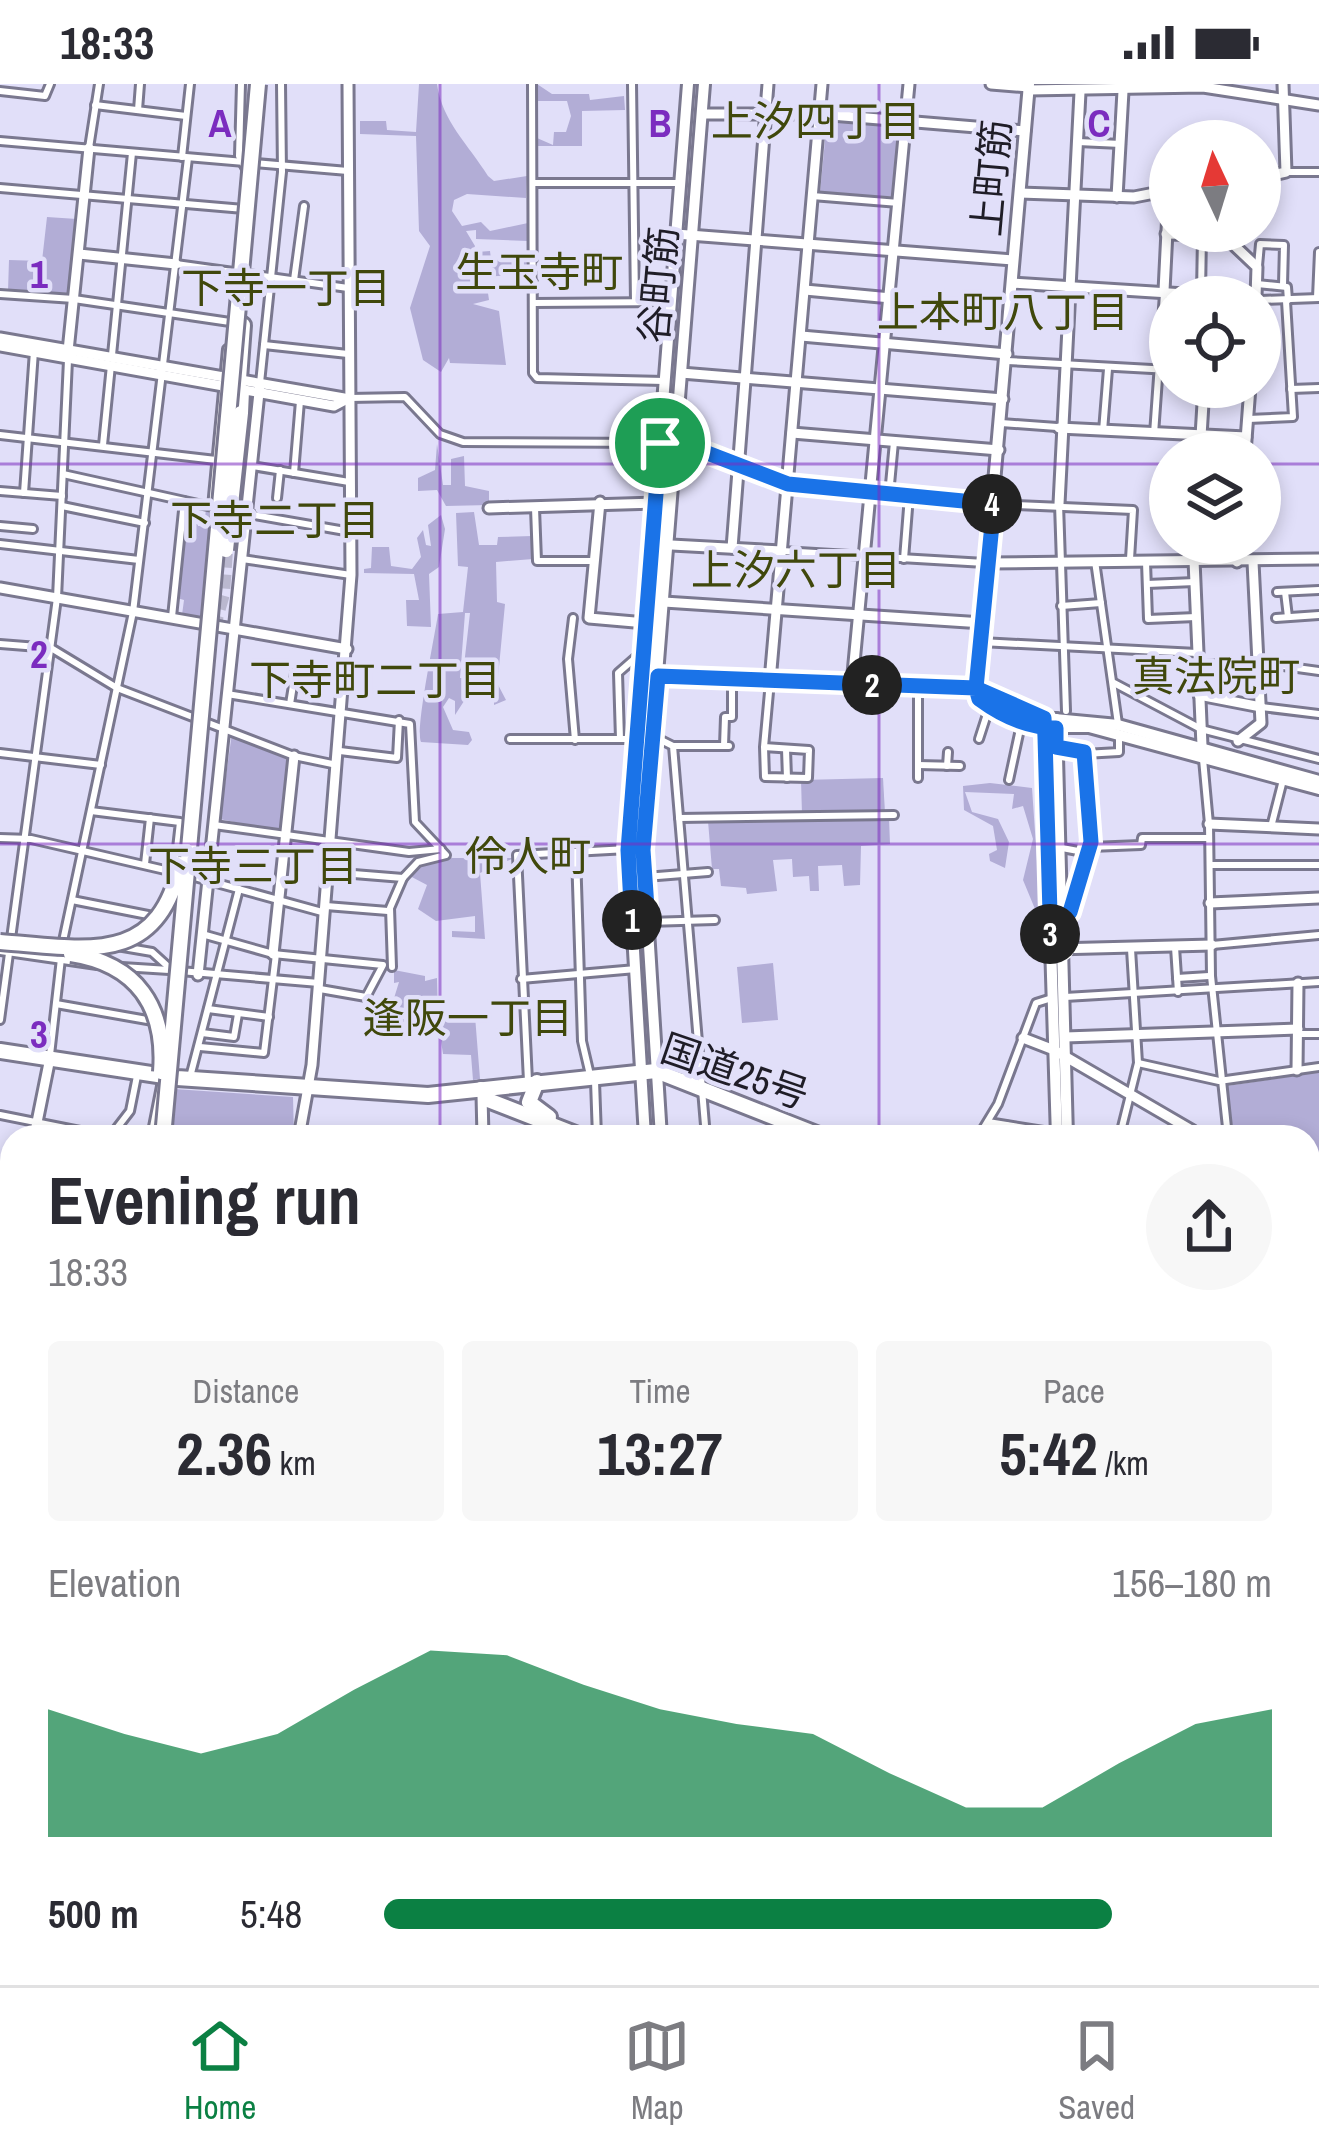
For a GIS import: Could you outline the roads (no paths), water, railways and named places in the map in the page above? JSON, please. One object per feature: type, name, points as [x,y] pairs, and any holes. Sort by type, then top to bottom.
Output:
[{"type":"highway","points":[[226,550],[241,412],[237,318],[259,84]]},
{"type":"highway","points":[[157,1125],[196,776],[259,84]]},
{"type":"highway","points":[[3,946],[97,947],[145,931],[173,891],[196,776]]},
{"type":"highway","points":[[3,946],[101,960],[122,969],[144,990],[162,1040],[157,1125]]},
{"type":"highway","name":"国道25号","points":[[3,1050],[163,1077],[428,1095],[648,1071],[792,1125]]},
{"type":"highway","points":[[532,1082],[532,1107],[563,1125]]},
{"type":"highway","points":[[481,1089],[488,1100],[538,1125]]},
{"type":"main road","name":"谷町筋","points":[[659,1125],[636,969],[628,850],[688,84]]},
{"type":"main road","name":"谷町筋","points":[[646,1125],[645,877],[704,84]]},
{"type":"main road","name":"上町筋","points":[[976,688],[1029,87]]},
{"type":"main road","points":[[643,676],[976,688],[1053,721]]},
{"type":"main road","points":[[976,688],[990,707],[1119,730],[1319,785]]},
{"type":"main road","points":[[1053,721],[1061,917],[1057,949]]},
{"type":"main road","points":[[1053,721],[1062,1125]]},
{"type":"main road","points":[[1202,751],[1283,780],[1319,785]]},
{"type":"main road","points":[[1058,997],[1065,1037],[1060,1053]]},
{"type":"street","points":[[0,91],[45,96],[50,84]]},
{"type":"street","points":[[0,1020],[3,946],[58,598],[68,351],[99,84]]},
{"type":"street","points":[[138,110],[140,84]]},
{"type":"street","points":[[37,1125],[50,1058],[62,941],[133,612],[183,204],[190,84]]},
{"type":"street","points":[[0,294],[74,299],[170,315],[237,318],[247,170],[241,162],[241,84]]},
{"type":"street","points":[[212,507],[216,460],[241,385],[265,345],[281,165],[281,84]]},
{"type":"street","points":[[300,1125],[347,713],[351,575],[348,84]]},
{"type":"street","points":[[532,84],[532,373],[537,378],[664,381]]},
{"type":"street","points":[[632,84],[635,301]]},
{"type":"street","points":[[732,548],[767,84]]},
{"type":"street","points":[[764,747],[809,750],[808,778],[765,777],[764,747],[822,84]]},
{"type":"street","points":[[852,684],[909,84]]},
{"type":"street","points":[[991,84],[1080,92],[1186,86],[1319,105]]},
{"type":"street","points":[[1282,84],[1286,172]]},
{"type":"street","points":[[1117,197],[1123,91]]},
{"type":"street","points":[[1053,721],[1064,648],[1059,428],[1080,92]]},
{"type":"street","points":[[95,105],[186,116]]},
{"type":"street","points":[[702,115],[819,114],[1025,131]]},
{"type":"street","points":[[0,140],[348,171]]},
{"type":"street","points":[[1078,142],[1121,144]]},
{"type":"street","points":[[103,445],[132,153]]},
{"type":"street","points":[[1281,173],[1319,172]]},
{"type":"street","points":[[533,183],[680,183]]},
{"type":"street","points":[[0,188],[244,209]]},
{"type":"street","points":[[1020,193],[1117,197],[1149,193]]},
{"type":"street","points":[[812,196],[899,203]]},
{"type":"street","points":[[293,280],[304,206]]},
{"type":"street","points":[[676,234],[1013,260]]},
{"type":"street","points":[[1248,418],[1293,417],[1284,244],[1259,244],[1257,276]]},
{"type":"street","points":[[1240,252],[1257,267]]},
{"type":"street","points":[[1281,300],[1318,298],[1319,252]]},
{"type":"street","points":[[79,254],[348,288]]},
{"type":"street","points":[[1012,283],[1149,290]]},
{"type":"street","points":[[805,290],[891,298]]},
{"type":"street","points":[[533,303],[670,302]]},
{"type":"street","points":[[801,336],[1149,370]]},
{"type":"street","points":[[0,342],[241,385],[350,398],[405,397],[440,434],[463,442],[660,443],[788,484],[994,504],[1133,510],[1130,559]]},
{"type":"street","points":[[24,493],[34,345]]},
{"type":"street","points":[[265,345],[348,353]]},
{"type":"street","points":[[1103,431],[1108,368]]},
{"type":"street","points":[[681,373],[1004,399]]},
{"type":"street","points":[[241,385],[334,406],[350,421]]},
{"type":"street","points":[[198,975],[252,466],[241,385]]},
{"type":"street","points":[[1291,389],[1319,388]]},
{"type":"street","points":[[334,406],[350,398]]},
{"type":"street","points":[[294,473],[300,401]]},
{"type":"street","points":[[1247,432],[1249,408]]},
{"type":"street","points":[[1001,423],[1149,434]]},
{"type":"street","points":[[793,433],[999,450]]},
{"type":"street","points":[[0,435],[216,460]]},
{"type":"street","points":[[889,495],[894,442]]},
{"type":"street","points":[[252,466],[351,483]]},
{"type":"street","points":[[277,498],[280,470]]},
{"type":"street","points":[[63,474],[351,532]]},
{"type":"street","points":[[0,491],[62,496]]},
{"type":"street","points":[[904,559],[909,496]]},
{"type":"street","points":[[172,619],[184,501]]},
{"type":"street","points":[[600,502],[589,618],[646,622]]},
{"type":"street","points":[[489,508],[656,503]]},
{"type":"street","points":[[535,504],[537,561],[594,561]]},
{"type":"street","points":[[62,506],[145,523]]},
{"type":"street","points":[[0,526],[33,530]]},
{"type":"street","points":[[0,544],[140,560]]},
{"type":"street","points":[[653,544],[988,563],[1149,559]]},
{"type":"street","points":[[242,559],[351,575]]},
{"type":"street","points":[[1146,559],[1148,619],[1196,617]]},
{"type":"street","points":[[1281,561],[1319,559]]},
{"type":"street","points":[[1056,747],[1084,754],[1119,752],[1114,683],[1095,561]]},
{"type":"street","points":[[1194,564],[1209,824],[1210,976],[1226,1125]]},
{"type":"street","points":[[1238,741],[1261,723],[1252,564]]},
{"type":"street","points":[[1147,584],[1195,582]]},
{"type":"street","points":[[0,589],[347,649]]},
{"type":"street","points":[[1288,617],[1281,592],[1319,590]]},
{"type":"street","points":[[664,602],[983,623]]},
{"type":"street","points":[[1060,606],[1101,603]]},
{"type":"street","points":[[1276,618],[1319,615]]},
{"type":"street","points":[[573,618],[568,659],[575,740]]},
{"type":"street","points":[[981,642],[1197,653]]},
{"type":"street","points":[[0,644],[51,648],[117,688],[224,725],[294,757],[339,765]]},
{"type":"street","points":[[620,739],[618,673],[644,650]]},
{"type":"street","points":[[1198,667],[1261,663],[1319,671]]},
{"type":"street","points":[[290,704],[295,673]]},
{"type":"street","points":[[653,736],[673,746],[727,746],[725,717],[732,717],[732,680]]},
{"type":"street","points":[[1114,683],[1201,729],[1319,759]]},
{"type":"street","points":[[918,687],[918,778]]},
{"type":"street","points":[[227,694],[410,724],[415,742],[415,822],[446,855],[418,862],[404,878],[390,911],[392,967]]},
{"type":"street","points":[[1199,695],[1319,714]]},
{"type":"street","points":[[979,739],[990,707]]},
{"type":"street","points":[[340,752],[397,758],[399,720]]},
{"type":"street","points":[[1009,780],[1020,729]]},
{"type":"street","points":[[510,740],[638,739]]},
{"type":"street","points":[[673,746],[705,1125]]},
{"type":"street","points":[[786,749],[787,778]]},
{"type":"street","points":[[0,752],[100,765]]},
{"type":"street","points":[[947,766],[948,752]]},
{"type":"street","points":[[1061,917],[1070,912],[1090,850],[1084,754]]},
{"type":"street","points":[[198,1047],[264,1053],[294,757]]},
{"type":"street","points":[[918,765],[960,766]]},
{"type":"street","points":[[1271,827],[1283,780]]},
{"type":"street","points":[[91,811],[180,822],[173,872],[153,916],[120,938],[119,946]]},
{"type":"street","points":[[679,818],[894,815]]},
{"type":"street","points":[[145,864],[150,818]]},
{"type":"street","points":[[1209,824],[1319,829]]},
{"type":"street","points":[[214,825],[409,852],[441,849]]},
{"type":"street","points":[[1058,848],[1142,845],[1142,838],[1183,835],[1209,838]]},
{"type":"street","points":[[0,838],[22,838],[145,864],[277,901],[326,910],[390,911]]},
{"type":"street","points":[[532,1082],[521,980],[517,855],[628,850]]},
{"type":"street","points":[[576,853],[582,1041],[593,1075],[596,1125]]},
{"type":"street","points":[[1210,865],[1319,866]]},
{"type":"street","points":[[329,872],[404,878]]},
{"type":"street","points":[[645,877],[708,872]]},
{"type":"street","points":[[190,1079],[239,889]]},
{"type":"street","points":[[1210,903],[1319,898]]},
{"type":"street","points":[[72,899],[153,916]]},
{"type":"street","points":[[632,922],[716,920]]},
{"type":"street","points":[[3,946],[60,963],[274,978],[366,997],[383,965],[275,954],[202,934]]},
{"type":"street","points":[[1057,949],[1131,950],[1319,935]]},
{"type":"street","points":[[3,946],[62,941],[119,946],[152,952],[173,970]]},
{"type":"street","points":[[1174,947],[1178,992]]},
{"type":"street","points":[[1122,1125],[1138,1063],[1131,950]]},
{"type":"street","points":[[521,980],[636,969]]},
{"type":"street","points":[[157,1125],[173,970]]},
{"type":"street","points":[[1177,978],[1210,976]]},
{"type":"street","points":[[986,1125],[1036,1003],[1058,997],[1319,982]]},
{"type":"street","points":[[1297,1070],[1298,983]]},
{"type":"street","points":[[56,1004],[171,1025]]},
{"type":"street","points":[[208,1010],[268,1017]]},
{"type":"street","points":[[202,1034],[234,1037],[238,1013]]},
{"type":"street","points":[[1065,1037],[1319,1034]]},
{"type":"street","points":[[1023,1038],[1060,1053],[1181,1125]]},
{"type":"street","points":[[1138,1063],[1219,1081],[1319,1067]]},
{"type":"street","points":[[678,1080],[700,1070],[726,1067]]},
{"type":"street","points":[[119,1125],[130,1111],[137,1074]]},
{"type":"street","points":[[481,1089],[482,1125]]},
{"type":"street","points":[[0,1115],[52,1125]]},
{"type":"street","points":[[988,1122],[994,1125]]},
{"type":"tunnel","points":[[213,629],[223,594],[226,550]]},
{"type":"district","name":"上汐四丁目","points":[[816,121]]},
{"type":"district","name":"生玉寺町","points":[[539,272]]},
{"type":"district","name":"下寺一丁目","points":[[286,288]]},
{"type":"district","name":"上本町八丁目","points":[[1003,312]]},
{"type":"district","name":"下寺二丁目","points":[[275,520]]},
{"type":"district","name":"上汐六丁目","points":[[796,570]]},
{"type":"district","name":"真法院町","points":[[1216,676]]},
{"type":"district","name":"下寺町二丁目","points":[[375,680]]},
{"type":"district","name":"伶人町","points":[[528,856]]},
{"type":"district","name":"下寺三丁目","points":[[253,866]]},
{"type":"district","name":"逢阪一丁目","points":[[468,1018]]}]
